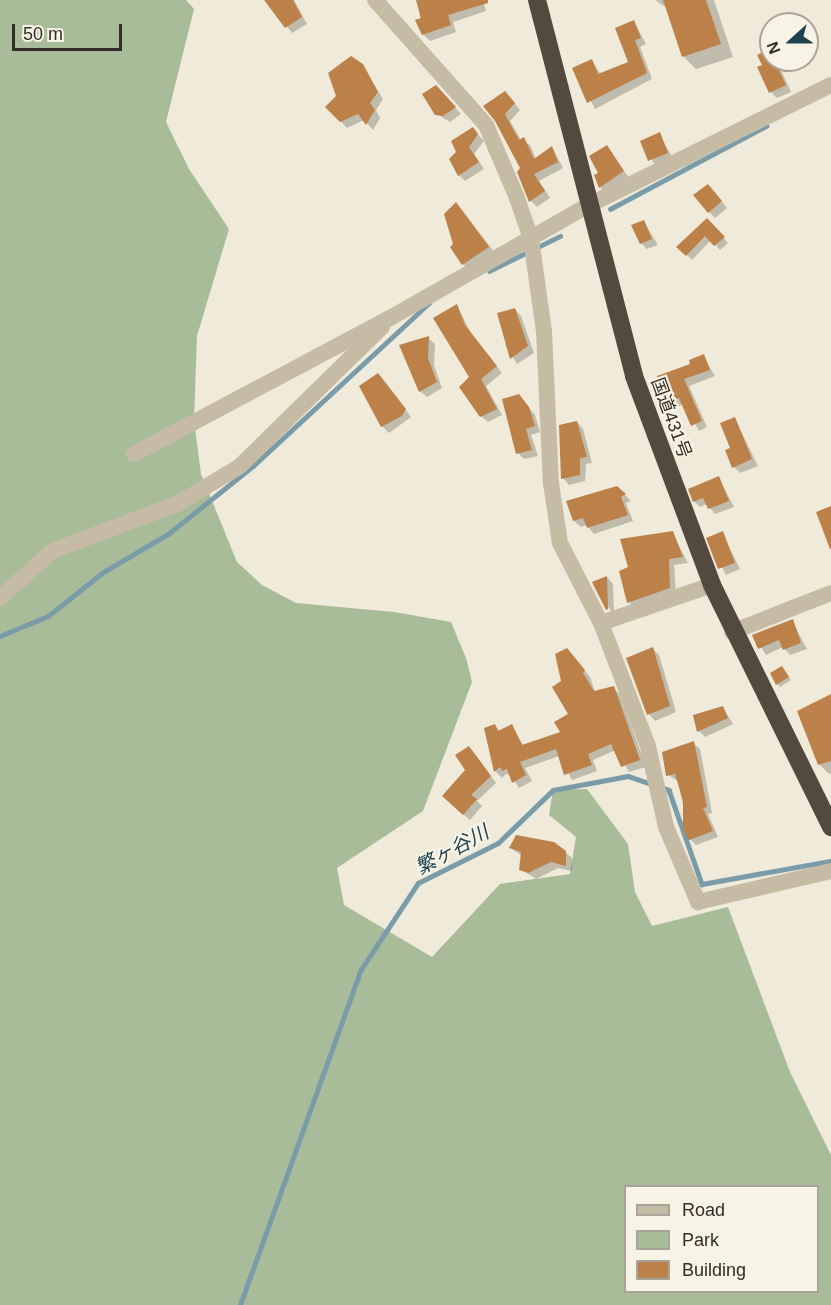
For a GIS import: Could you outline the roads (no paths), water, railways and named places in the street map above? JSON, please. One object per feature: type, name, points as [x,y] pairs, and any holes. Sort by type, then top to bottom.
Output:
[{"type":"highway","name":"国道431号","points":[[537,0],[634,376],[712,585],[732,632],[831,827]]},
{"type":"street","points":[[375,0],[486,125],[531,239],[544,331],[551,483],[560,543],[601,623],[655,765],[666,827],[698,902],[831,871]]},
{"type":"street","points":[[134,453],[390,318],[589,205],[831,85]]},
{"type":"street","points":[[0,598],[52,551],[179,503],[240,466],[390,318]]},
{"type":"street","points":[[601,623],[712,585]]},
{"type":"street","points":[[732,632],[831,593]]},
{"type":"waterway","points":[[610,209],[766,126]]},
{"type":"waterway","points":[[489,271],[560,236]]},
{"type":"waterway","points":[[0,636],[48,616],[102,573],[168,534],[253,466],[429,303]]},
{"type":"waterway","name":"繁ヶ谷川","points":[[240,1305],[360,971],[418,883],[498,843],[553,790],[628,776],[651,784]]},
{"type":"waterway","name":"繁ヶ谷川","points":[[662,787],[669,790],[702,884],[830,861]]}]
